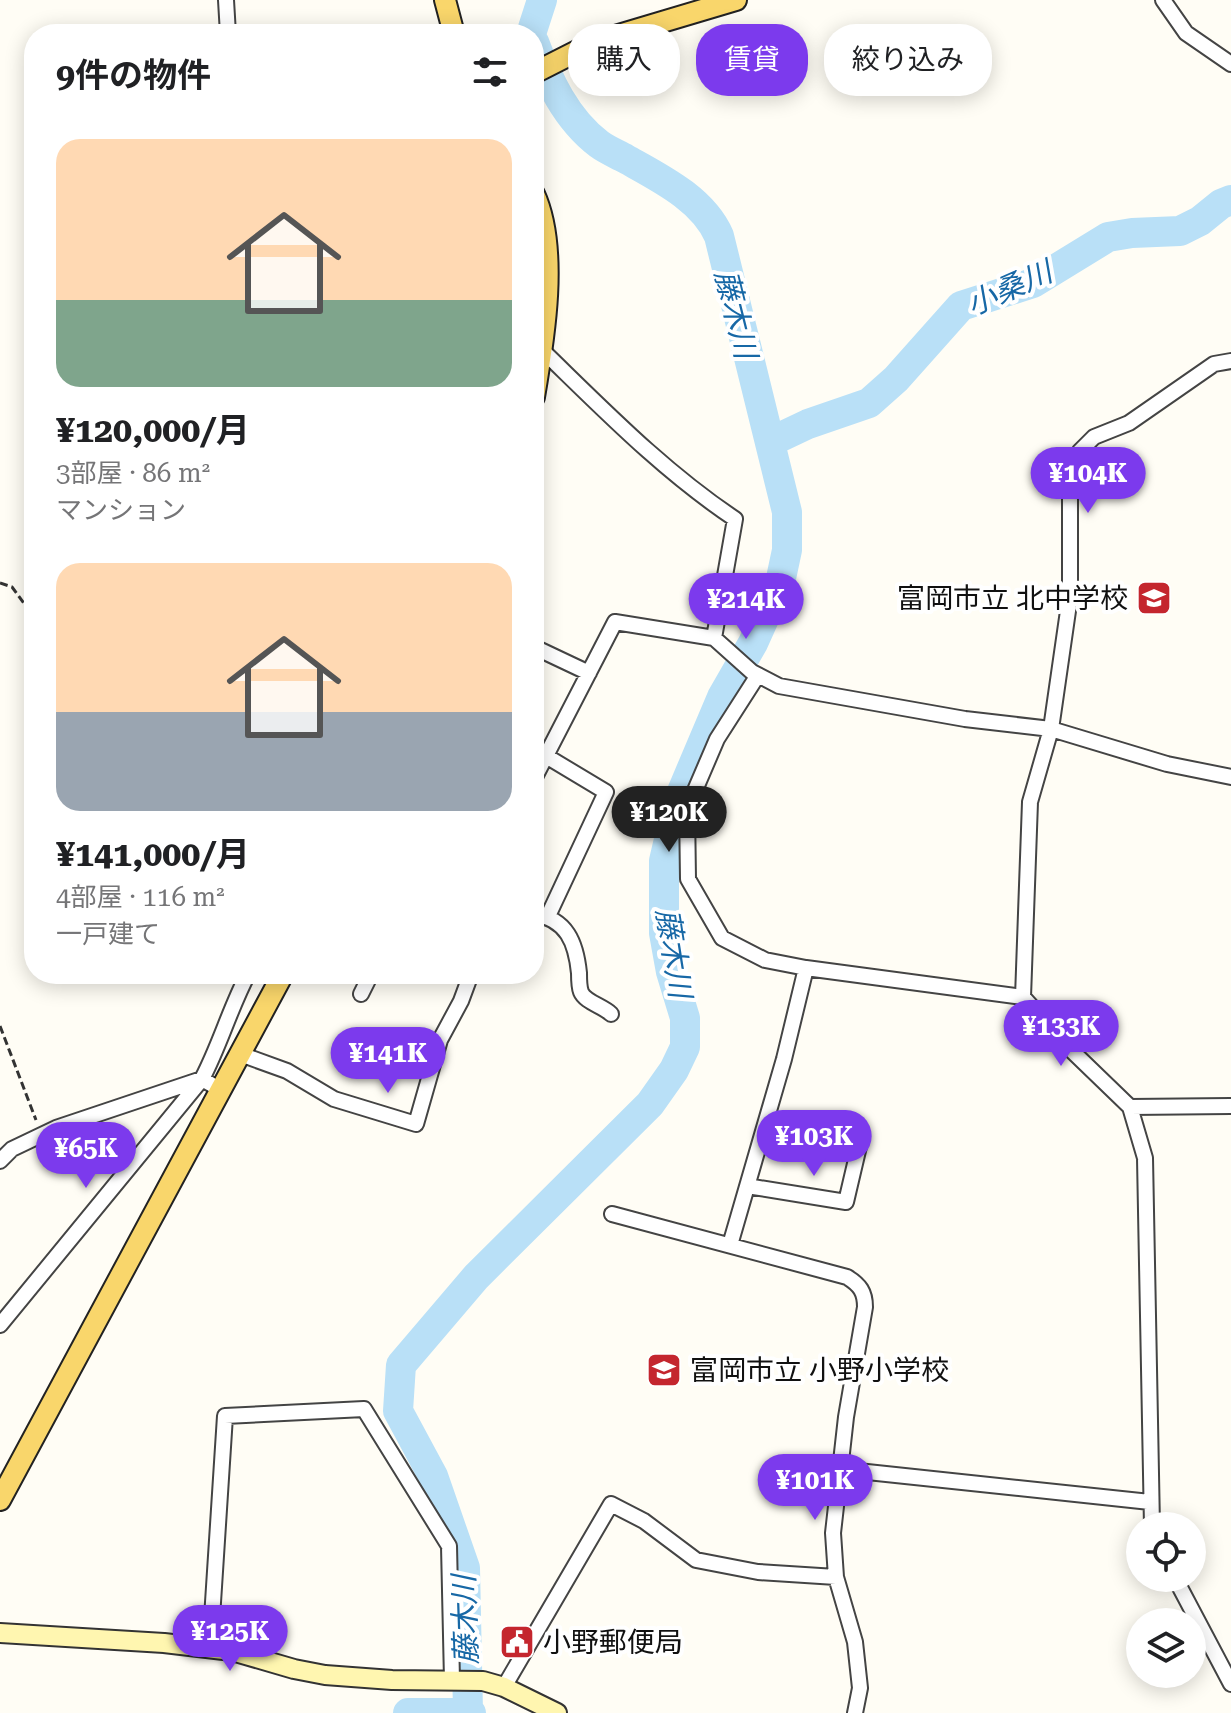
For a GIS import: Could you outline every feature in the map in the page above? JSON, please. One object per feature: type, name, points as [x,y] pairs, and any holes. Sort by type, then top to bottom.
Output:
[{"type":"main road","points":[[445,0],[451,24]]},
{"type":"main road","points":[[544,68],[595,42],[736,0]]},
{"type":"main road","points":[[544,226],[547,247],[544,309]]},
{"type":"main road","points":[[0,1500],[278,984]]},
{"type":"main road","points":[[0,1633],[164,1643],[232,1651],[325,1675],[392,1680],[483,1681],[504,1687],[557,1713]]},
{"type":"street","points":[[226,0],[227,24]]},
{"type":"street","points":[[1163,0],[1186,33],[1231,64]]},
{"type":"street","points":[[544,352],[693,491],[735,519],[714,638]]},
{"type":"street","points":[[1023,997],[1030,802],[1051,729],[1070,597],[1070,471],[1075,458],[1094,437],[1129,423],[1214,364],[1231,361]]},
{"type":"street","points":[[544,760],[615,622],[714,638],[755,674],[779,686],[965,719],[1051,729],[1167,764],[1231,777]]},
{"type":"street","points":[[544,652],[589,673]]},
{"type":"street","points":[[755,674],[717,739],[687,809],[688,879],[722,938],[765,960],[1023,997],[1071,1050],[1130,1107],[1145,1158],[1146,1173],[1151,1512]]},
{"type":"street","points":[[544,909],[606,792],[546,756]]},
{"type":"street","points":[[544,917],[567,929],[576,950],[581,992],[586,999],[605,1007],[611,1014]]},
{"type":"street","points":[[730,1245],[784,1059],[806,968]]},
{"type":"street","points":[[0,1325],[202,1079],[243,984]]},
{"type":"street","points":[[361,994],[366,984]]},
{"type":"street","points":[[240,1054],[287,1071],[334,1099],[416,1124],[440,1040],[468,984]]},
{"type":"street","points":[[0,1161],[12,1149],[41,1135],[202,1079],[221,1090]]},
{"type":"street","points":[[1130,1107],[1231,1106]]},
{"type":"street","points":[[747,1186],[846,1202],[861,1138]]},
{"type":"street","points":[[612,1214],[847,1277],[863,1292],[865,1307],[839,1469],[833,1533],[836,1577],[855,1642],[860,1688],[855,1713]]},
{"type":"street","points":[[210,1649],[225,1416],[364,1409],[449,1546],[456,1680]]},
{"type":"street","points":[[839,1469],[1150,1502]]},
{"type":"street","points":[[504,1687],[611,1504],[644,1521],[696,1560],[758,1572],[836,1577]]},
{"type":"street","points":[[1182,1592],[1231,1684]]},
{"type":"path","points":[[0,583],[12,587],[24,603]]},
{"type":"path","points":[[0,1026],[41,1135]]},
{"type":"waterway","name":"藤木川","points":[[534,24],[542,0]]},
{"type":"waterway","name":"藤木川","points":[[468,1712],[465,1568],[433,1476],[398,1411],[401,1365],[476,1277],[650,1104],[674,1070],[685,1047],[685,1018],[671,972],[664,933],[664,861],[678,801],[722,697],[753,643],[780,583],[787,550],[787,512],[719,236],[692,200],[587,134],[559,98],[544,67]]},
{"type":"waterway","name":"小桑川","points":[[770,442],[808,424],[869,403],[896,379],[961,306],[1033,283],[1108,237],[1180,231],[1231,200]]},
{"type":"waterway","points":[[408,1713],[471,1713]]},
{"type":"place","name":"富岡市立 北中学校","points":[[1154,598]]},
{"type":"place","name":"富岡市立 小野小学校","points":[[664,1370]]},
{"type":"place","name":"小野郵便局","points":[[517,1642]]}]
